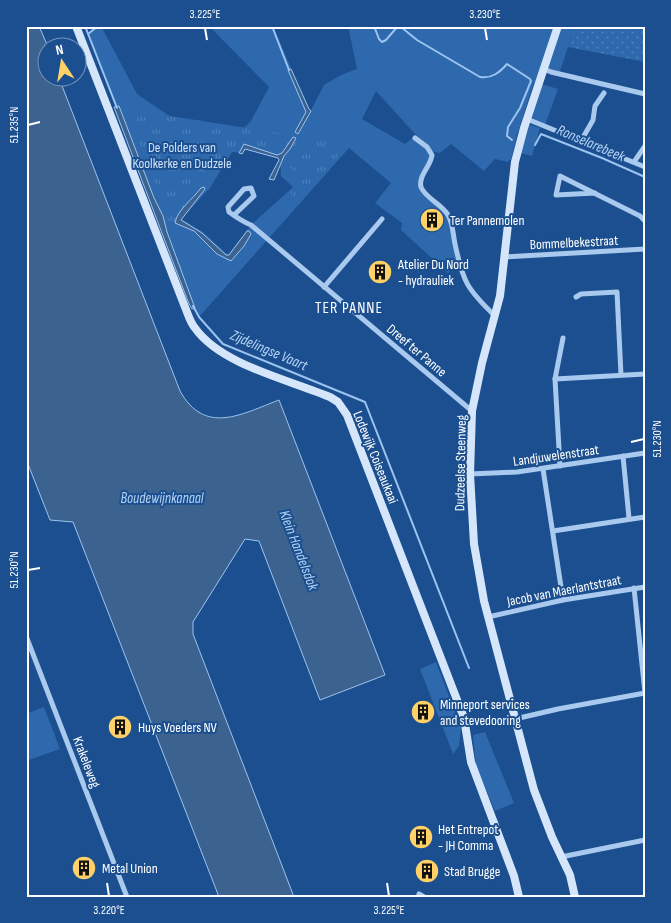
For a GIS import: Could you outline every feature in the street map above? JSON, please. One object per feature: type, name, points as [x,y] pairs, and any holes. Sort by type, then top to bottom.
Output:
[{"type":"street","name":"Lodewijk Coiseaukaai","points":[[76,26],[184,307],[195,328],[219,351],[259,370],[330,397],[338,402],[347,415],[464,718],[471,762],[514,876],[519,897]]},
{"type":"street","name":"Dudzeelse Steenweg","points":[[558,26],[527,119],[512,176],[500,296],[482,363],[472,411],[470,474],[474,544],[488,617],[534,790],[577,896]]},
{"type":"street","points":[[544,69],[645,94]]},
{"type":"street","points":[[581,141],[593,120],[595,106],[604,93]]},
{"type":"street","points":[[527,119],[645,167]]},
{"type":"street","points":[[415,138],[427,147],[432,155],[432,160],[421,180],[423,190],[448,216],[461,273],[465,282],[476,297],[495,316]]},
{"type":"street","points":[[634,162],[645,146]]},
{"type":"street","points":[[595,193],[556,195],[560,176],[569,180],[595,193],[640,216],[645,222]]},
{"type":"street","points":[[251,188],[254,196],[234,215],[229,212],[228,207],[244,189],[251,188]]},
{"type":"street","name":"Dreef ter Panne","points":[[234,215],[259,232],[472,411]]},
{"type":"street","points":[[324,287],[382,219]]},
{"type":"street","name":"Bommelbekestraat","points":[[505,257],[645,249]]},
{"type":"street","points":[[576,297],[581,294],[617,292],[621,375]]},
{"type":"street","points":[[560,466],[555,379],[563,338]]},
{"type":"street","points":[[555,379],[645,374]]},
{"type":"street","name":"Landjuwelenstraat","points":[[470,474],[517,472],[645,453]]},
{"type":"street","points":[[623,456],[629,518]]},
{"type":"street","points":[[542,469],[563,600]]},
{"type":"street","points":[[553,531],[645,517]]},
{"type":"street","name":"Jacob van Maerlantstraat","points":[[488,617],[563,600],[645,587]]},
{"type":"street","points":[[515,719],[558,709],[645,694],[634,588]]},
{"type":"street","name":"Krakeleweg","points":[[26,636],[127,897]]},
{"type":"street","points":[[561,857],[645,840]]},
{"type":"green space","points":[[98,26],[101,26],[137,94],[221,151],[251,121],[269,87],[209,26],[273,26],[310,112],[324,85],[341,75],[357,69],[348,26],[575,26],[559,74],[544,69],[539,83],[534,83],[511,160],[508,162],[495,159],[484,171],[451,144],[440,153],[431,151],[432,155],[421,186],[448,216],[459,261],[448,273],[401,230],[402,223],[375,203],[391,183],[349,148],[199,317],[194,309],[88,34]],"holes":[[[376,91],[416,135],[405,144],[362,119]],[[245,149],[280,157],[281,176],[293,187],[251,225],[228,255],[203,232],[181,219],[210,188],[232,152],[242,153]]]},
{"type":"green space","points":[[575,26],[645,26],[645,62],[568,47]]},
{"type":"green space","points":[[542,84],[558,89],[545,125],[533,120],[531,114]]},
{"type":"green space","name":"De Polders van Koolkerke en Dudzele","points":[[126,109],[348,144],[300,201],[290,193],[302,179],[284,162],[285,159],[244,145],[235,148],[178,223],[169,222]]},
{"type":"green space","points":[[531,125],[540,128],[532,156],[520,153],[527,127]]},
{"type":"green space","points":[[436,662],[461,728],[459,746],[453,754],[420,669]]},
{"type":"green space","points":[[44,707],[60,749],[26,761],[26,714]]},
{"type":"green space","points":[[485,732],[514,803],[495,811],[476,765],[473,735]]},
{"type":"water","name":"Boudewijnkanaal","points":[[26,26],[39,26],[44,38],[38,38],[38,88],[63,88],[180,391],[190,405],[201,413],[213,417],[225,418],[238,415],[279,400],[385,675],[320,700],[259,541],[245,539],[193,622],[193,634],[294,897],[219,897],[73,522],[50,520],[26,459]]},
{"type":"water","points":[[291,69],[311,111],[298,134],[295,132],[306,112],[288,70]]},
{"type":"water","points":[[119,106],[154,198],[163,216],[195,308],[192,309],[189,304],[114,107]]},
{"type":"water","points":[[293,137],[296,138],[284,156],[274,180],[269,179],[279,160],[278,158],[245,149],[242,154],[239,153],[244,144],[277,155],[282,153]]},
{"type":"water","points":[[204,187],[205,189],[181,220],[202,233],[226,255],[229,255],[247,231],[249,231],[251,234],[244,246],[231,261],[217,254],[194,231],[175,223],[182,209]]},
{"type":"waterway","name":"Zijdelingse Vaart","points":[[85,26],[117,108]]},
{"type":"waterway","name":"Ronselarebeek","points":[[88,34],[98,26]]},
{"type":"waterway","points":[[272,26],[289,70]]},
{"type":"waterway","name":"Ronselarebeek","points":[[374,26],[382,42],[398,26],[401,27],[417,40],[480,77],[488,77],[495,74],[507,64],[530,79],[531,81],[520,108],[508,127],[507,136],[512,140]]},
{"type":"waterway","name":"Ronselarebeek","points":[[535,145],[541,134],[645,177]]},
{"type":"waterway","name":"Zijdelingse Vaart","points":[[193,306],[199,317],[223,344],[365,402],[469,668]]},
{"type":"place","name":"Ter Pannemolen","points":[[432,220]]},
{"type":"place","name":"Atelier Du Nord - hydrauliek","points":[[380,272]]},
{"type":"place","name":"Minneport services and stevedooring","points":[[423,712]]},
{"type":"place","name":"Huys Voeders NV","points":[[120,727]]},
{"type":"place","name":"Het Entrepot - JH Comma","points":[[421,837]]},
{"type":"place","name":"Metal Union","points":[[84,868]]},
{"type":"place","name":"Stad Brugge","points":[[427,871]]},
{"type":"district","name":"TER PANNE","points":[[349,307]]},
{"type":"water label","name":"Klein Handelsdok","points":[[299,550]]}]
